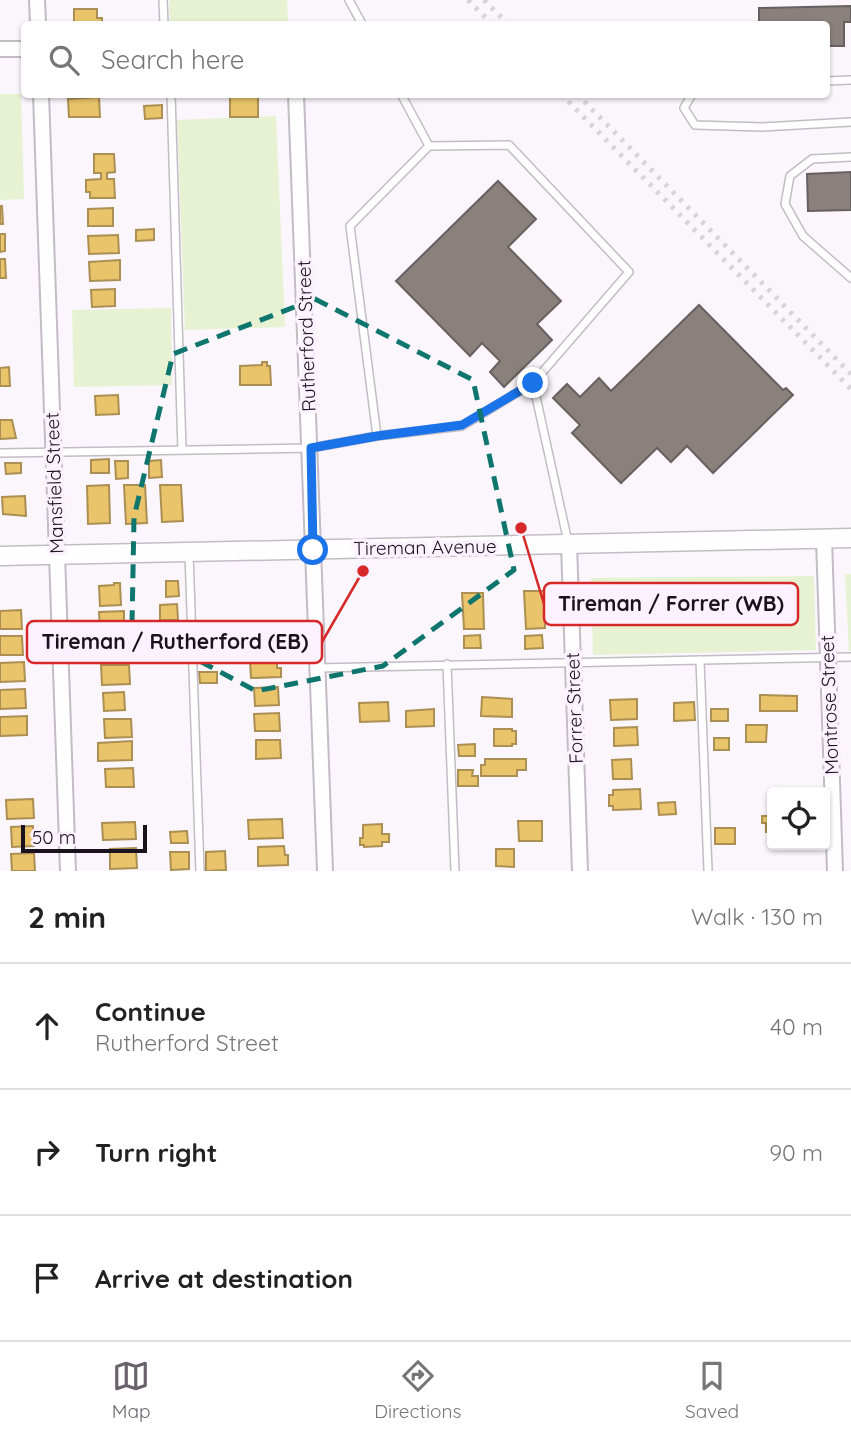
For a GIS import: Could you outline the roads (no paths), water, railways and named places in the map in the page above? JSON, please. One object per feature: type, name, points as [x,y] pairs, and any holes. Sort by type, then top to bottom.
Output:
[{"type":"street","points":[[37,0],[38,21]]},
{"type":"street","points":[[0,49],[21,49]]},
{"type":"street","name":"Mansfield Street","points":[[41,98],[68,871]]},
{"type":"street","name":"Rutherford Street","points":[[296,98],[325,871]]},
{"type":"street","name":"Tireman Avenue","points":[[0,556],[851,538]]},
{"type":"street","name":"Montrose Street","points":[[824,539],[835,871]]},
{"type":"street","name":"Forrer Street","points":[[569,544],[580,871]]},
{"type":"lane","points":[[163,0],[164,21]]},
{"type":"lane","points":[[349,0],[360,21]]},
{"type":"lane","points":[[830,81],[851,80]]},
{"type":"lane","points":[[171,98],[182,450]]},
{"type":"lane","points":[[403,98],[429,146]]},
{"type":"lane","points":[[690,98],[684,108],[695,125],[762,127],[851,122]]},
{"type":"lane","points":[[0,453],[311,448],[462,425],[533,383],[629,272],[509,145],[429,146],[350,226],[377,436]]},
{"type":"lane","points":[[851,157],[812,159],[790,176],[785,204],[803,236],[851,278]]},
{"type":"lane","points":[[533,383],[569,544]]},
{"type":"lane","points":[[189,552],[200,871]]},
{"type":"lane","points":[[316,668],[851,657]]},
{"type":"lane","points":[[700,660],[708,871]]},
{"type":"lane","points":[[447,664],[455,871]]},
{"type":"railway","points":[[468,0],[489,21]]},
{"type":"railway","points":[[484,0],[505,21]]},
{"type":"railway","points":[[565,98],[851,389]]},
{"type":"railway","points":[[581,98],[851,374]]},
{"type":"place","name":"Tireman / Forrer (WB)","points":[[521,528]]},
{"type":"place","name":"Tireman / Rutherford (EB)","points":[[363,571]]}]
